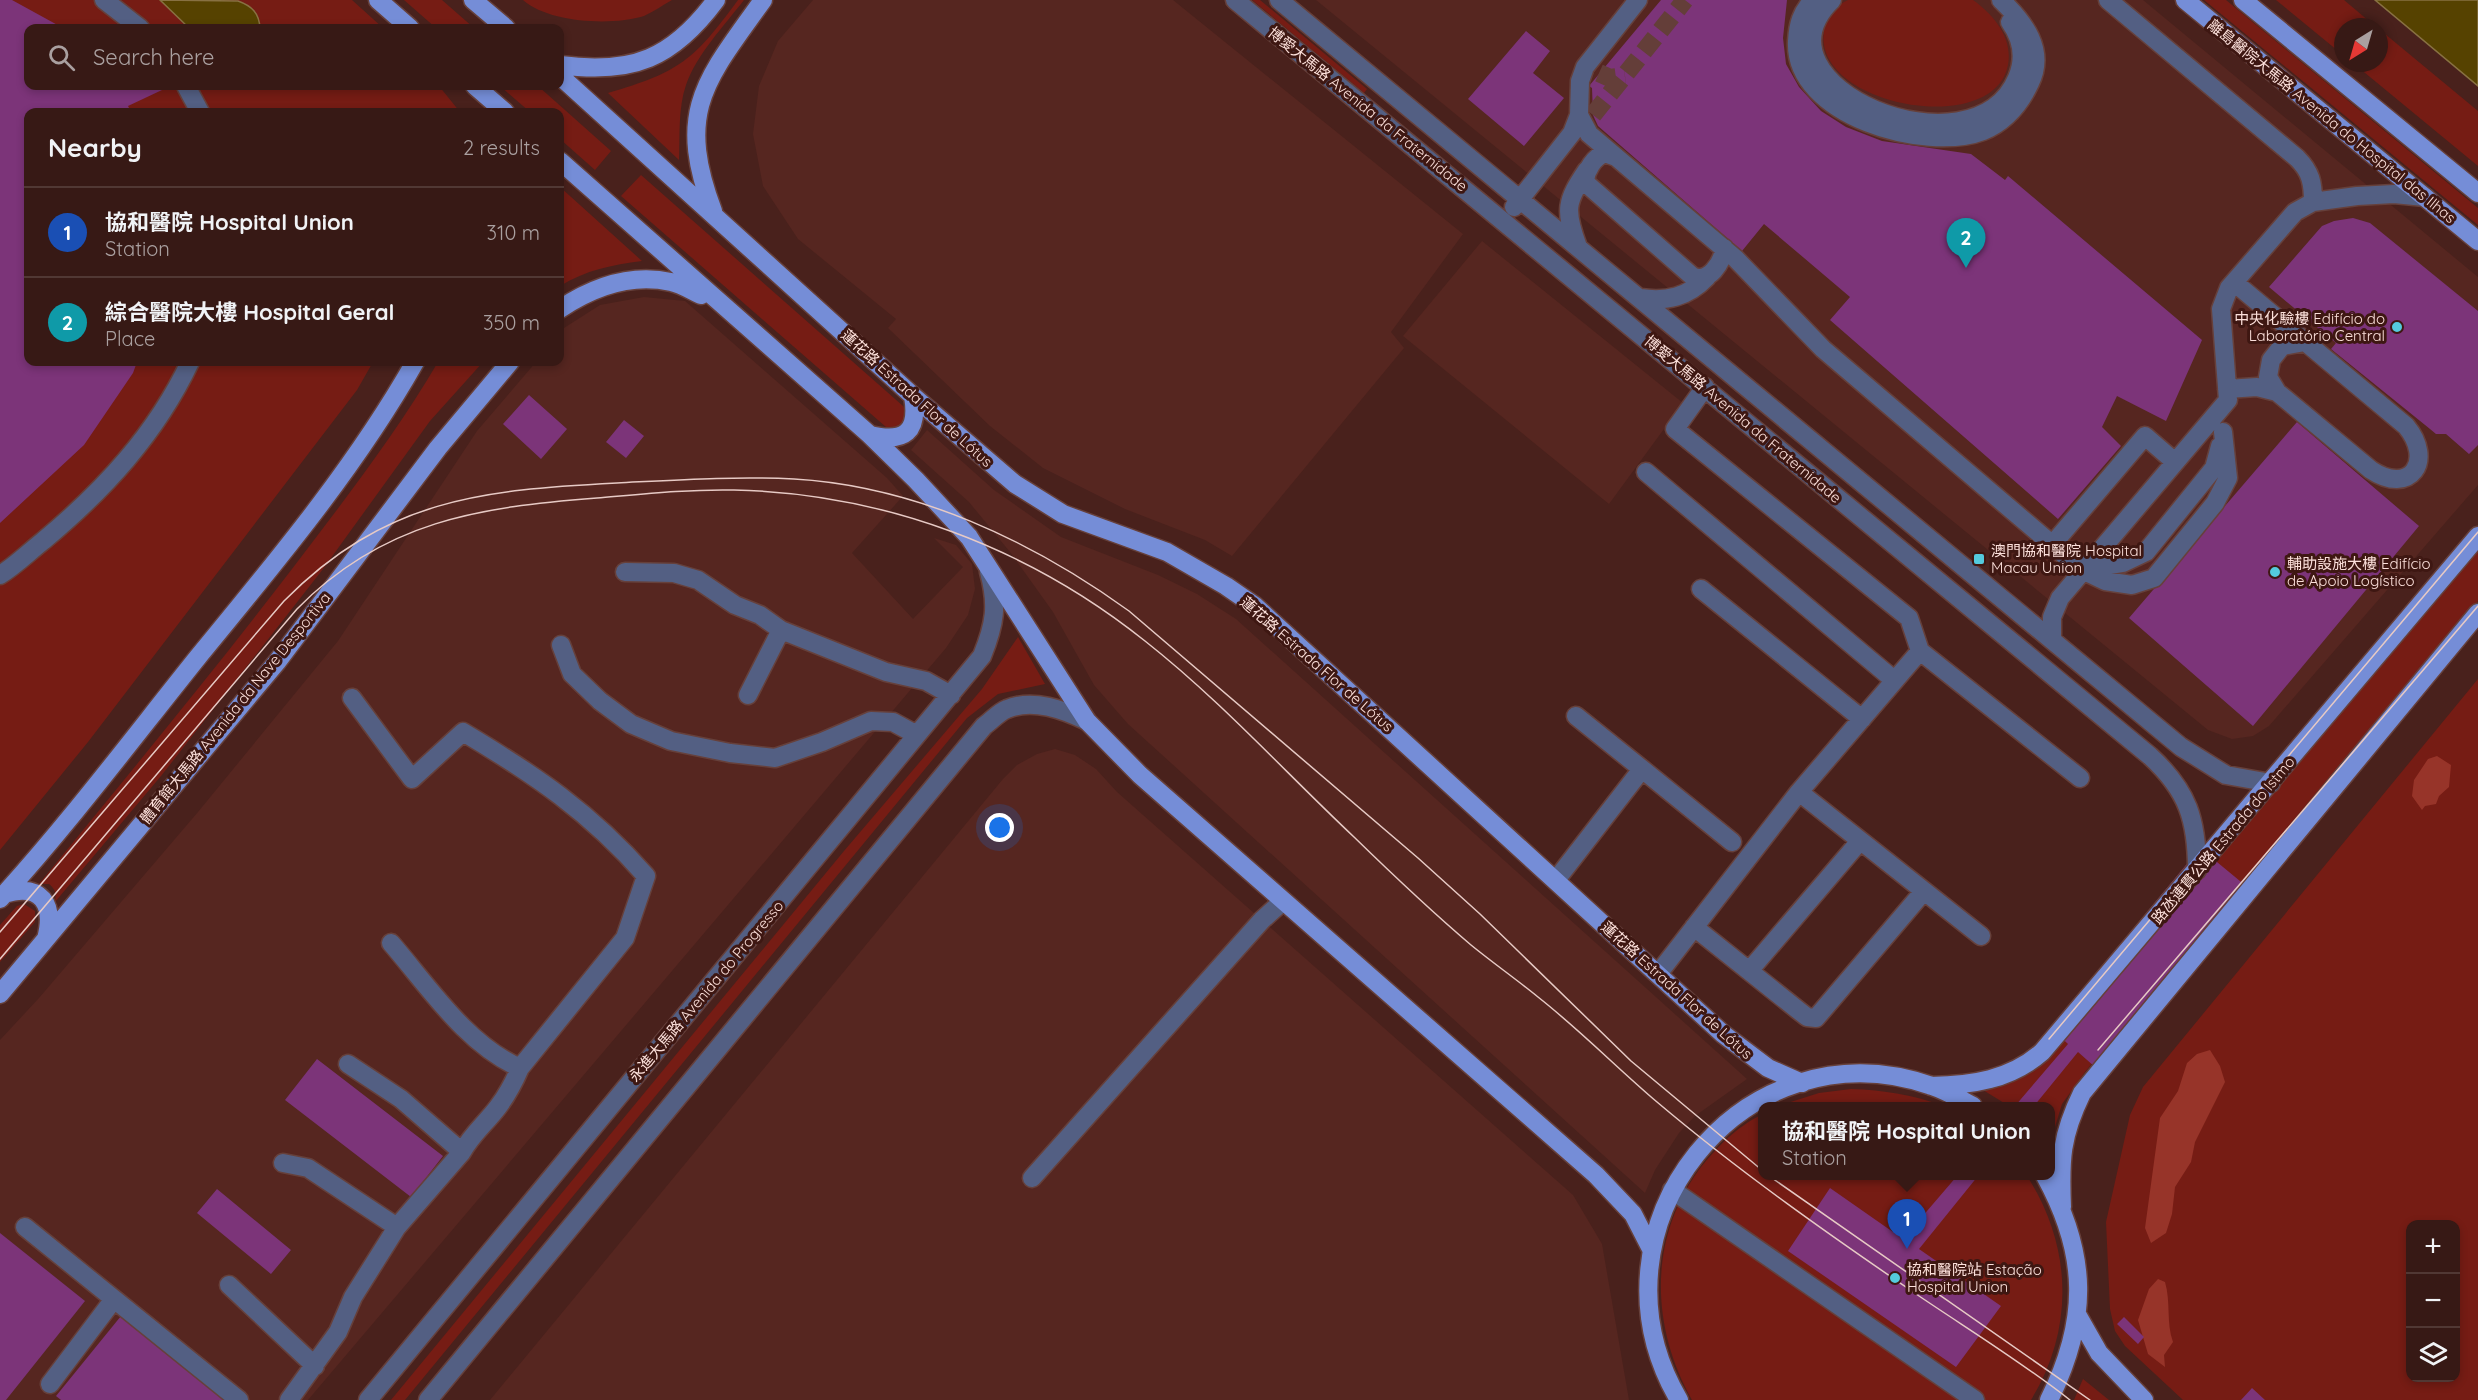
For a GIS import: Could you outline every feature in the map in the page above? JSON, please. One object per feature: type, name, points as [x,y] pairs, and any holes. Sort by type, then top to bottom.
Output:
[{"type":"main road","points":[[378,0],[405,24]]},
{"type":"main road","points":[[472,0],[501,24]]},
{"type":"main road","points":[[564,65],[591,68],[646,60],[681,41],[716,0]]},
{"type":"main road","points":[[715,215],[701,179],[696,125],[698,111],[704,89],[717,65],[763,0]]},
{"type":"main road","name":"離島醫院大馬路 Avenida do Hospital das Ilhas","points":[[2185,0],[2478,241]]},
{"type":"main road","points":[[2243,0],[2478,193]]},
{"type":"main road","name":"蓮花路 Estrada Flor de Lótus","points":[[564,79],[913,396],[1015,484],[1063,514],[1158,548],[1226,586],[1255,606],[1746,1053],[1768,1068],[1802,1083]]},
{"type":"main road","points":[[478,90],[487,108]]},
{"type":"main road","points":[[479,90],[500,108]]},
{"type":"main road","points":[[564,165],[870,435],[969,537],[1087,721],[1140,775],[1596,1175],[1633,1214],[1651,1249]]},
{"type":"main road","points":[[564,306],[586,291],[624,280],[672,282],[719,303]]},
{"type":"main road","points":[[2,896],[82,802],[304,524],[387,411],[413,366]]},
{"type":"main road","name":"體育館大馬路 Avenida da Nave Desportiva","points":[[0,994],[277,662],[438,448],[507,366]]},
{"type":"main road","points":[[870,435],[888,440],[906,433],[913,426],[916,415],[913,396]]},
{"type":"main road","name":"路氹連貫公路 Estrada do Istmo","points":[[1931,1086],[1965,1085],[2009,1074],[2026,1066],[2055,1038],[2478,536]]},
{"type":"main road","points":[[2062,1207],[2063,1146],[2067,1123],[2082,1093],[2478,614]]},
{"type":"main road","points":[[2,896],[20,889],[37,893],[48,905],[51,922],[46,939]]},
{"type":"main road","points":[[1759,1102],[1802,1083],[1847,1076],[1878,1075],[1931,1086],[1963,1102]]},
{"type":"main road","points":[[1679,1400],[1665,1376],[1650,1325],[1647,1292],[1651,1249],[1662,1211],[1679,1176],[1703,1145],[1732,1119],[1758,1102]]},
{"type":"main road","points":[[2047,1180],[2062,1207],[2077,1261],[2078,1316],[2066,1366],[2049,1400]]},
{"type":"main road","points":[[2078,1316],[2098,1353],[2144,1400]]},
{"type":"main road","points":[[1665,1376],[1666,1400]]},
{"type":"street","points":[[104,0],[135,24]]},
{"type":"street","name":"博愛大馬路 Avenida da Fraternidade","points":[[1235,0],[1505,221],[2163,768],[2182,791],[2188,804],[2197,847],[2197,870]]},
{"type":"street","name":"博愛大馬路 Avenida da Fraternidade","points":[[1279,0],[2191,754],[2226,775],[2271,783]]},
{"type":"street","points":[[1638,0],[1594,54],[1582,75],[1585,119],[1616,157],[1729,253],[1823,349],[2082,570],[2105,581],[2132,585],[2154,578],[2215,503],[2228,478],[2223,432]]},
{"type":"street","points":[[1800,0],[1797,48],[1804,71],[1826,98],[1843,112],[1863,122],[1906,134],[1959,136],[1983,131],[1999,122],[2023,97],[2031,80],[2035,52],[2033,41],[2016,14],[2016,0]]},
{"type":"street","points":[[1798,25],[1813,0]]},
{"type":"street","points":[[1832,0],[1820,14],[1811,39],[1816,61],[1832,82],[1848,96],[1899,118],[1958,122],[1976,118],[1990,110],[2013,88],[2020,69],[2022,56],[2016,30],[1992,0]]},
{"type":"street","points":[[2001,0],[2019,20]]},
{"type":"street","points":[[2108,0],[2308,169],[2313,184],[2313,202]]},
{"type":"street","points":[[1594,54],[1594,65],[1599,74]]},
{"type":"street","points":[[188,90],[198,108]]},
{"type":"street","points":[[1505,221],[1585,119]]},
{"type":"street","points":[[1578,247],[1571,226],[1570,195],[1602,153],[1616,157]]},
{"type":"street","points":[[1587,170],[1585,181],[1591,190],[1692,276],[1700,279],[1707,277]]},
{"type":"street","points":[[2082,570],[2123,563],[2146,552],[2214,468],[2223,432],[2228,395],[2221,309],[2229,288],[2295,212],[2313,202],[2394,194],[2424,197]]},
{"type":"street","points":[[1623,319],[1640,298],[1664,300],[1686,295],[1729,253]]},
{"type":"street","points":[[2235,283],[2406,426],[2419,445],[2420,458],[2411,473],[2399,480],[2381,477],[2277,392],[2268,377],[2271,360],[2282,346],[2305,342]]},
{"type":"street","points":[[0,575],[82,508],[138,448],[172,399],[188,366]]},
{"type":"street","points":[[1705,387],[1675,429],[1909,618],[1920,651],[2080,778]]},
{"type":"street","points":[[2052,639],[2052,617],[2060,598],[2175,462],[2228,395],[2257,387],[2277,392]]},
{"type":"street","points":[[2052,545],[2145,436],[2175,462]]},
{"type":"street","points":[[1646,472],[1894,680]]},
{"type":"street","name":"永進大馬路 Avenida do Progresso","points":[[368,1400],[982,656],[994,627],[995,595],[987,564]]},
{"type":"street","points":[[625,572],[674,573],[698,580],[735,605],[760,615],[781,630],[886,672],[926,681],[951,695]]},
{"type":"street","points":[[1701,589],[1862,719]]},
{"type":"street","points":[[748,695],[781,630]]},
{"type":"street","points":[[561,645],[572,674],[600,701],[631,724],[671,741],[730,753],[775,758],[822,742],[871,721],[893,723],[917,735]]},
{"type":"street","points":[[1658,974],[1799,792],[1920,651]]},
{"type":"street","points":[[289,1400],[338,1332],[358,1288],[397,1227],[462,1152],[471,1136],[502,1101],[520,1068],[625,938],[646,876],[624,850],[572,802],[517,764],[463,732],[412,779],[352,698]]},
{"type":"street","points":[[428,1400],[984,726],[1008,708],[1030,705],[1058,708],[1087,721]]},
{"type":"street","points":[[1576,716],[1732,842]]},
{"type":"street","points":[[1556,880],[1642,769]]},
{"type":"street","points":[[1799,792],[1982,936]]},
{"type":"street","points":[[1749,971],[1860,841]]},
{"type":"street","points":[[1694,927],[1807,1017],[1816,1018],[1924,891]]},
{"type":"street","points":[[1032,1178],[1262,920],[1283,901]]},
{"type":"street","points":[[391,943],[477,1042],[501,1060],[520,1068]]},
{"type":"street","points":[[348,1064],[401,1099],[462,1152]]},
{"type":"street","points":[[283,1162],[300,1165],[322,1176],[397,1227]]},
{"type":"street","points":[[1672,1190],[1975,1400]]},
{"type":"street","points":[[25,1227],[239,1400]]},
{"type":"street","points":[[229,1285],[315,1366]]},
{"type":"street","points":[[50,1384],[114,1299]]},
{"type":"shaded area","points":[[0,0],[352,0],[379,24],[24,24],[24,90],[442,90],[457,108],[24,108],[24,366],[371,366],[357,390],[88,742],[0,850]]},
{"type":"shaded area","points":[[160,0],[238,1],[254,11],[259,24],[185,24]]},
{"type":"shaded area","points":[[404,0],[442,0],[469,24],[431,24]]},
{"type":"shaded area","points":[[523,0],[672,0],[644,16],[599,21],[548,14]]},
{"type":"shaded area","points":[[738,0],[744,0],[704,51],[686,85],[681,113],[679,160],[608,93],[652,78],[684,61],[709,37]]},
{"type":"shaded area","points":[[813,0],[1173,0],[1463,234],[1391,332],[1404,348],[1232,556],[1205,540],[1125,509],[1043,468],[990,426],[888,328],[896,319],[798,239],[763,186],[753,134],[759,86],[778,41]]},
{"type":"shaded area","points":[[1252,0],[1260,0],[1367,89],[1364,93]]},
{"type":"shaded area","points":[[1316,0],[2143,0],[2478,277],[2478,485],[2269,726],[2253,736],[2232,739],[2208,730]]},
{"type":"shaded area","points":[[1848,0],[1973,0],[1995,20],[2005,37],[2009,55],[2008,65],[1996,88],[1972,101],[1940,107],[1906,104],[1873,94],[1846,78],[1828,57],[1825,26],[1832,12]]},
{"type":"shaded area","points":[[2204,0],[2226,0],[2478,208],[2478,225]]},
{"type":"shaded area","points":[[2276,0],[2344,0],[2365,18],[2334,18],[2334,48]]},
{"type":"shaded area","points":[[2375,0],[2478,0],[2478,86]]},
{"type":"shaded area","points":[[2388,36],[2478,111],[2478,166],[2364,72],[2388,72]]},
{"type":"shaded area","points":[[505,90],[542,90],[563,108],[525,108]]},
{"type":"shaded area","points":[[564,109],[611,151],[595,170],[564,143]]},
{"type":"shaded area","points":[[641,175],[903,406],[906,412],[902,424],[893,429],[886,427],[621,196]]},
{"type":"shaded area","points":[[564,191],[642,261],[620,264],[580,276],[564,284]]},
{"type":"shaded area","points":[[1482,241],[1683,403],[1609,504],[1403,336]]},
{"type":"shaded area","points":[[644,297],[685,301],[887,478],[903,496],[852,553],[913,619],[963,567],[934,538],[956,545],[972,564],[975,589],[968,615],[946,648],[308,1400],[0,1400],[0,1040],[39,998],[198,812],[338,641],[477,431],[533,366],[564,366],[564,328],[600,305]]},
{"type":"shaded area","points":[[435,366],[479,366],[430,421],[323,569],[161,776],[55,902],[55,892],[51,886],[39,884],[292,569],[386,442]]},
{"type":"shaded area","points":[[927,430],[994,490],[1061,537],[1158,575],[1197,594],[1236,619],[1747,1079],[1695,1116],[1679,1133],[1655,1170],[1645,1193],[1128,724],[1094,685],[1053,612],[1010,552],[969,502],[911,450]]},
{"type":"shaded area","points":[[2478,551],[2478,601],[2085,1072],[2062,1104],[2055,1127],[2055,1102],[2002,1102],[1983,1090],[2052,1051]]},
{"type":"shaded area","points":[[1018,637],[1045,684],[998,694],[967,718],[405,1400],[391,1400],[844,851],[982,689]]},
{"type":"shaded area","points":[[2478,679],[2478,1400],[2183,1400],[2125,1346],[2115,1331],[2110,1309],[2106,1222],[2130,1115],[2143,1087]]},
{"type":"shaded area","points":[[1055,749],[1075,755],[1096,769],[1117,792],[1573,1195],[1602,1244],[1629,1400],[490,1400],[1003,779],[1017,765],[1037,754]]},
{"type":"shaded area","points":[[2437,756],[2451,765],[2449,787],[2439,796],[2436,804],[2425,806],[2422,810],[2412,796],[2414,780],[2428,759]]},
{"type":"shaded area","points":[[24,904],[35,911],[35,922],[0,962],[0,925],[17,906]]},
{"type":"shaded area","points":[[2210,1050],[2220,1066],[2225,1082],[2195,1142],[2191,1162],[2175,1187],[2172,1214],[2166,1233],[2151,1243],[2145,1228],[2160,1118],[2178,1091],[2187,1063],[2197,1054]]},
{"type":"shaded area","points":[[1851,1089],[1898,1094],[1931,1102],[1791,1102],[1819,1093]]},
{"type":"shaded area","points":[[1758,1116],[1758,1180],[2029,1180],[2053,1230],[2060,1259],[2062,1287],[2061,1316],[2055,1344],[2045,1373],[2031,1400],[1692,1400],[1678,1372],[1663,1314],[1661,1284],[1663,1255],[1670,1226],[1682,1198],[1698,1171],[1719,1146]]},
{"type":"shaded area","points":[[2158,1279],[2165,1282],[2173,1342],[2164,1355],[2165,1367],[2148,1354],[2138,1320],[2149,1289]]},
{"type":"shaded area","points":[[2083,1379],[2109,1400],[2074,1400]]},
{"type":"building","points":[[0,0],[12,0],[56,24],[24,24],[24,90],[162,90],[128,106],[129,108],[24,108],[24,366],[136,366],[84,445],[0,523]]},
{"type":"building","points":[[1661,0],[1787,0],[1783,38],[1786,64],[1799,87],[1821,111],[1846,127],[1882,141],[1971,154],[2005,180],[2008,176],[2202,340],[2166,421],[2117,396],[2102,427],[2121,446],[2058,519],[1830,320],[1850,297],[1764,224],[1742,251],[1598,126],[1593,115],[1592,88],[1589,86]]},
{"type":"building","points":[[1526,31],[1550,51],[1533,73],[1564,98],[1524,146],[1468,99]]},
{"type":"building","name":"中央化驗樓 Edifício do Laboratório Central","points":[[2353,218],[2370,223],[2478,311],[2478,445],[2469,454],[2446,434],[2436,434],[2331,349],[2336,343],[2269,287],[2322,226],[2334,221]]},
{"type":"building","points":[[529,395],[567,429],[541,459],[503,424]]},
{"type":"building","points":[[624,420],[644,436],[626,458],[606,442]]},
{"type":"building","name":"輔助設施大樓 Edifício de Apoio Logístico","points":[[2297,422],[2419,526],[2253,726],[2129,618]]},
{"type":"building","points":[[2200,848],[2246,886],[2095,1067],[2078,1052],[2037,1102],[2018,1102],[2068,1044],[2051,1028]]},
{"type":"building","points":[[317,1059],[443,1156],[411,1197],[285,1100]]},
{"type":"building","name":"協和醫院站 Estação Hospital Union","points":[[1954,1180],[1975,1180],[1919,1249],[2001,1306],[1956,1367],[1788,1251],[1830,1188],[1903,1239]]},
{"type":"building","points":[[217,1189],[291,1250],[271,1274],[197,1213]]},
{"type":"building","points":[[0,1233],[85,1301],[6,1400],[0,1400]]},
{"type":"building","points":[[121,1316],[224,1400],[61,1400],[56,1396]]},
{"type":"building","points":[[2124,1317],[2144,1337],[2138,1344],[2117,1324]]},
{"type":"building","points":[[2252,1388],[2265,1400],[2241,1400]]},
{"type":"tunnel","points":[[1593,115],[1685,0]]},
{"type":"tunnel","points":[[1599,73],[1610,78],[1625,76]]},
{"type":"tram line","points":[[0,932],[284,601],[322,567],[360,541],[398,521],[437,506],[522,490],[728,478],[794,479],[839,484],[928,505],[971,521],[1053,562],[1129,611],[1418,858],[1480,914],[1631,1061],[1758,1167]]},
{"type":"tram line","points":[[0,959],[297,609],[330,579],[364,556],[399,538],[435,524],[473,514],[554,502],[717,490],[790,494],[845,502],[899,515],[952,532],[1004,553],[1100,608],[1145,641],[1200,687],[1441,919],[1554,1010],[1689,1128],[1820,1227],[2070,1400]]},
{"type":"tram line","points":[[2049,1039],[2478,532]]},
{"type":"tram line","points":[[2098,1050],[2478,606]]},
{"type":"tram line","points":[[1775,1180],[2090,1400]]},
{"type":"place","name":"綜合醫院大樓 Hospital Geral","points":[[1966,268]]},
{"type":"place","name":"中央化驗樓 Edifício do Laboratório Central","points":[[2397,327]]},
{"type":"place","name":"澳門協和醫院 Hospital Macau Union","points":[[1979,559]]},
{"type":"place","name":"輔助設施大樓 Edifício de Apoio Logístico","points":[[2275,572]]},
{"type":"place","name":"協和醫院 Hospital Union","points":[[1907,1249]]},
{"type":"place","name":"協和醫院站 Estação Hospital Union","points":[[1895,1278]]}]
